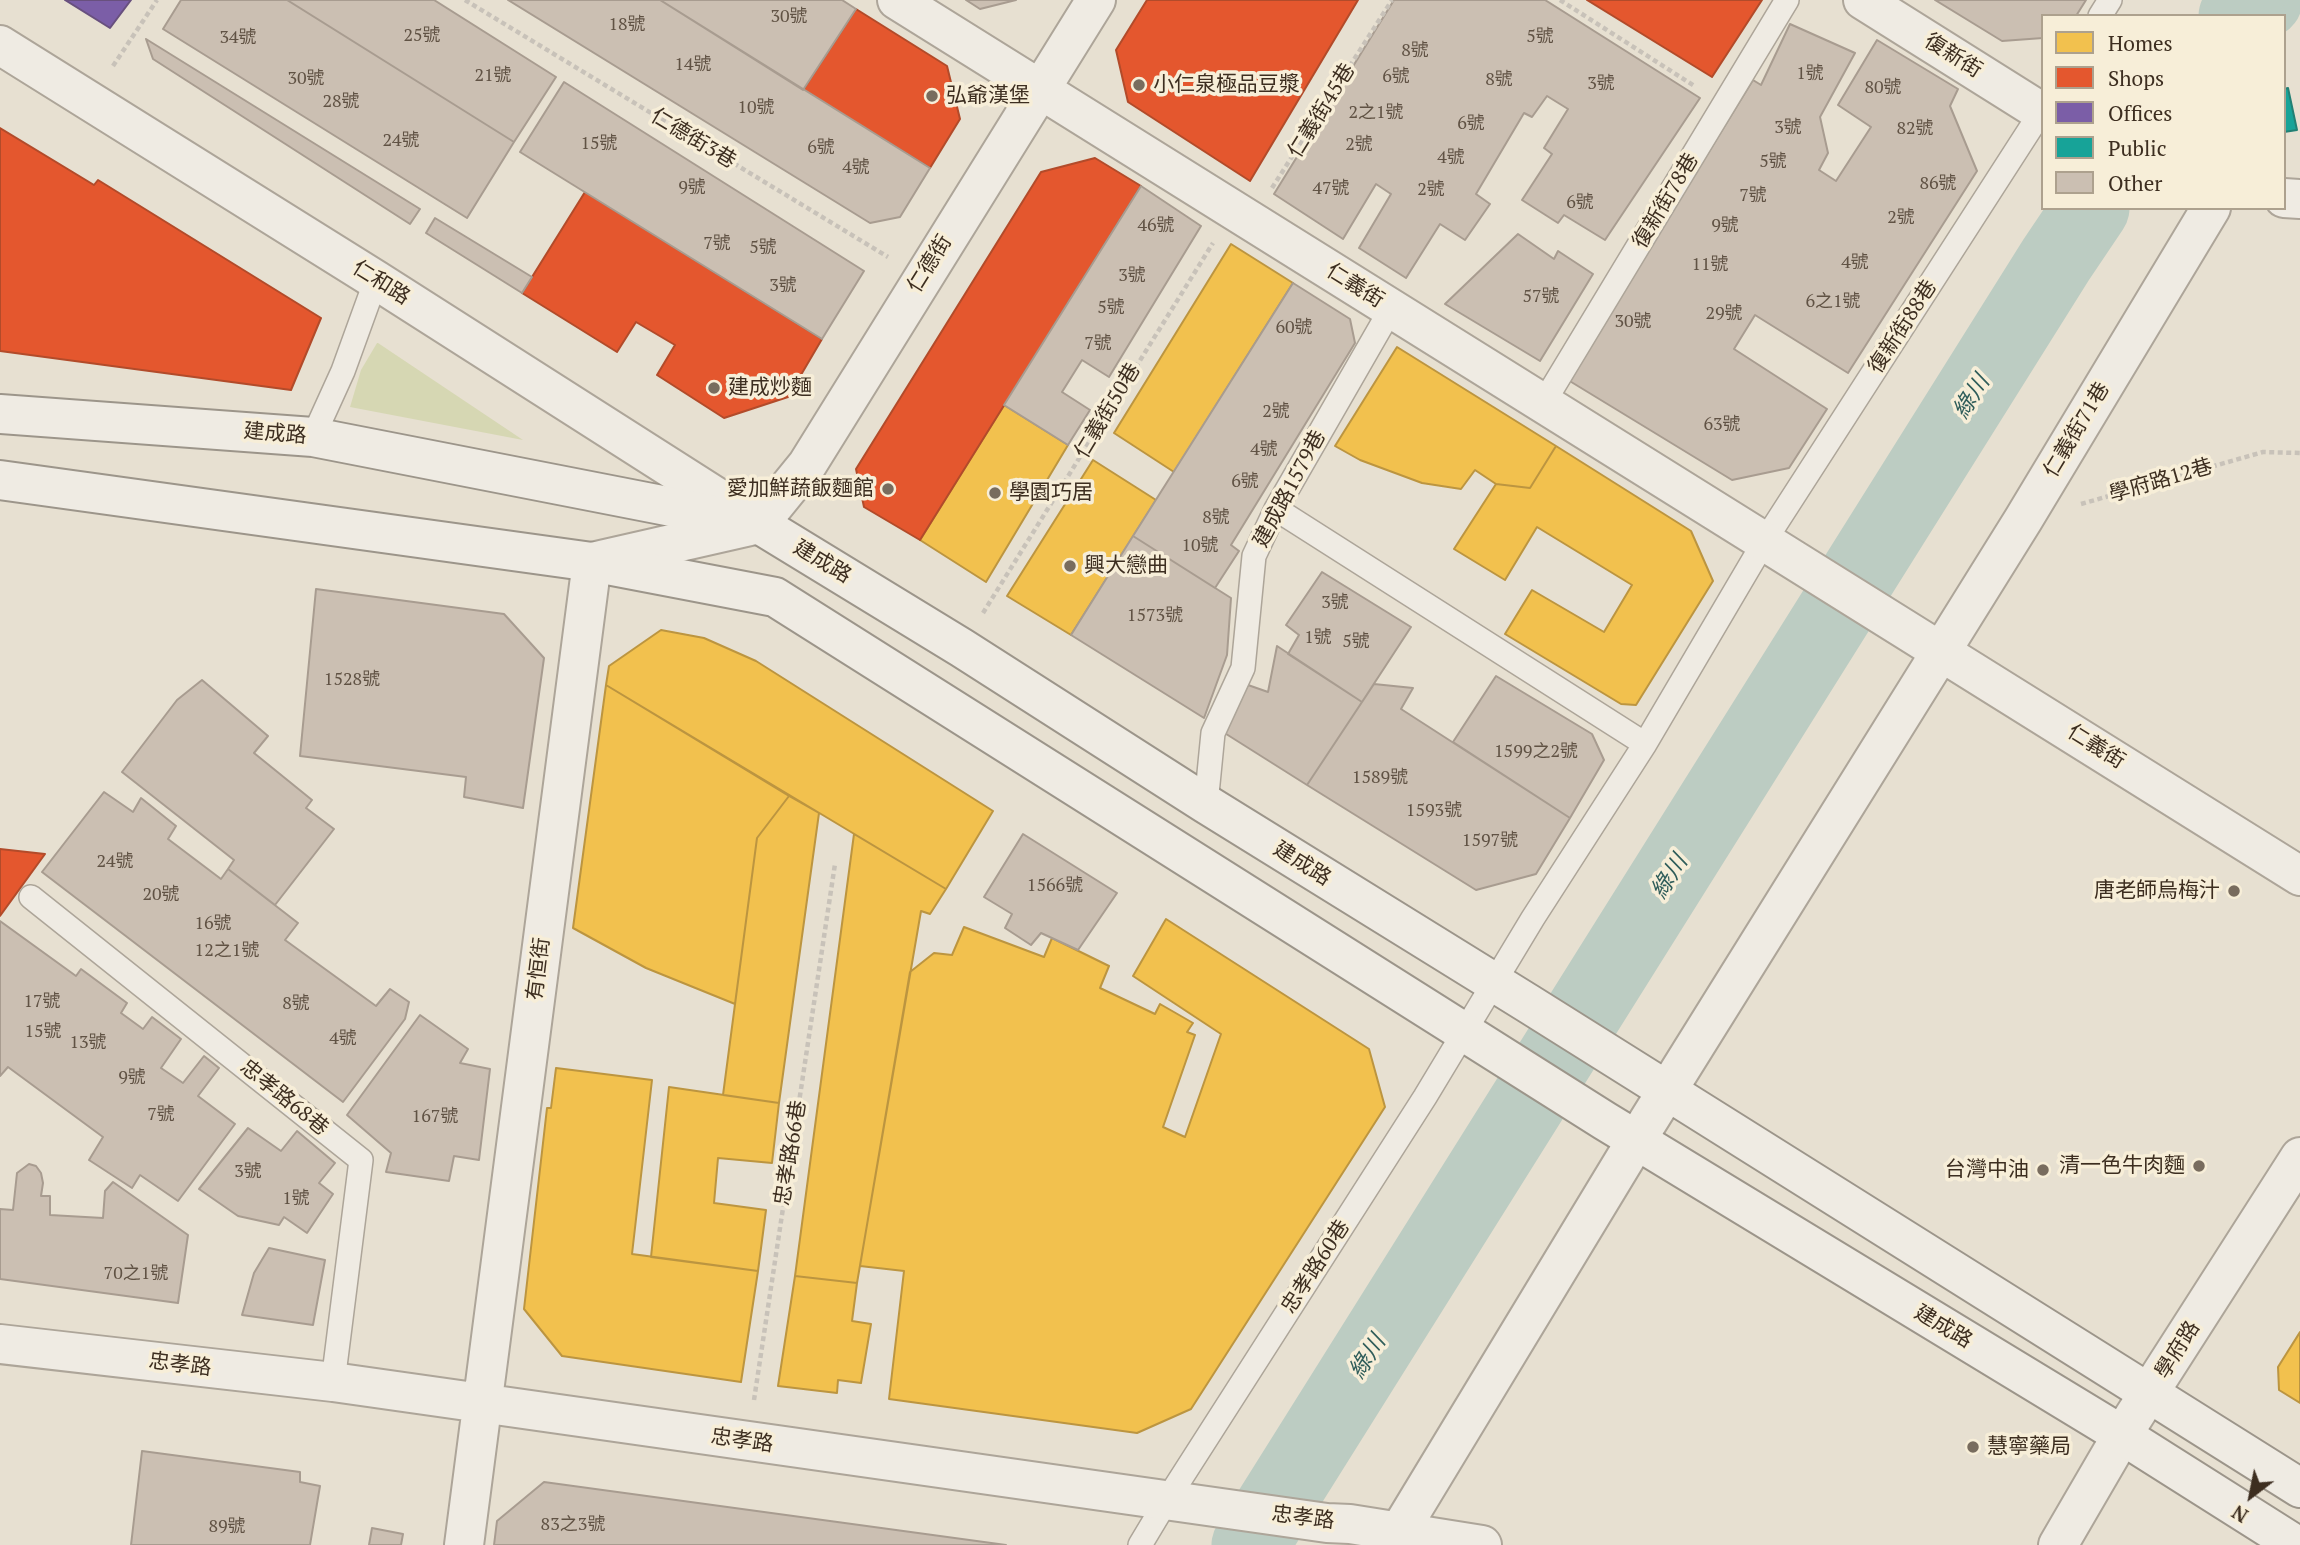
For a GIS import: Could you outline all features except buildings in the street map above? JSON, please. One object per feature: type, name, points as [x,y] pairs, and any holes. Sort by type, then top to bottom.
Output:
[{"type":"street","name":"仁義街","points":[[897,0],[2300,876]]},
{"type":"street","name":"仁德街","points":[[759,524],[807,465],[1096,0]]},
{"type":"street","name":"復新街","points":[[1863,0],[2041,110]]},
{"type":"street","name":"仁和路","points":[[0,46],[376,280],[759,524]]},
{"type":"street","name":"仁義街71巷","points":[[1668,1091],[2023,520],[2210,210]]},
{"type":"street","name":"建成路","points":[[0,414],[313,437],[759,524],[962,648],[1206,804],[1668,1091]]},
{"type":"street","points":[[0,480],[592,562],[775,597],[1463,1032]]},
{"type":"street","points":[[592,562],[759,524]]},
{"type":"street","name":"有恒街","points":[[464,1545],[592,562]]},
{"type":"street","name":"建成路","points":[[1463,1032],[2122,1435],[2296,1545]]},
{"type":"street","points":[[1394,1539],[1668,1091],[2300,1488]]},
{"type":"street","name":"學府路","points":[[2058,1545],[2122,1435],[2300,1157]]},
{"type":"street","name":"忠孝路","points":[[0,1344],[333,1382],[747,1442],[1350,1524],[1394,1539],[1482,1545]]},
{"type":"lane","name":"復新街78巷","points":[[1544,402],[1787,0]]},
{"type":"lane","name":"復新街88巷","points":[[1645,744],[1764,542],[2041,113]]},
{"type":"lane","points":[[313,437],[343,371],[376,280]]},
{"type":"lane","name":"建成路1579巷","points":[[1206,804],[1213,733],[1243,668],[1254,556],[1276,509],[1391,309]]},
{"type":"lane","points":[[1276,509],[1645,744]]},
{"type":"lane","name":"忠孝路60巷","points":[[1140,1545],[1425,1097],[1493,983],[1645,744]]},
{"type":"lane","name":"忠孝路68巷","points":[[31,897],[361,1160],[333,1382]]},
{"type":"path","points":[[90,100],[157,0]]},
{"type":"path","name":"仁德街3巷","points":[[465,0],[922,277]]},
{"type":"path","name":"仁義街45巷","points":[[1243,216],[1392,0]]},
{"type":"path","points":[[1560,0],[1724,105]]},
{"type":"path","name":"仁義街50巷","points":[[962,648],[1172,306],[1243,216]]},
{"type":"path","name":"學府路12巷","points":[[2023,520],[2263,452],[2300,453]]},
{"type":"path","name":"忠孝路66巷","points":[[747,1442],[835,864]]},
{"type":"green space","points":[[377,343],[523,440],[350,407],[361,370]]},
{"type":"waterway","name":"綠川","points":[[2240,14],[2264,0]]},
{"type":"waterway","name":"綠川","points":[[1250,1545],[2090,210]]},
{"type":"place","name":"小仁泉極品豆漿","points":[[1139,85]]},
{"type":"place","name":"弘爺漢堡","points":[[932,96]]},
{"type":"place","name":"建成炒麵","points":[[714,388]]},
{"type":"place","name":"愛加鮮蔬飯麵館","points":[[888,489]]},
{"type":"place","name":"學園巧居","points":[[995,493]]},
{"type":"place","name":"興大戀曲","points":[[1070,566]]},
{"type":"place","name":"唐老師烏梅汁","points":[[2234,891]]},
{"type":"place","name":"清一色牛肉麵","points":[[2199,1166]]},
{"type":"place","name":"台灣中油","points":[[2043,1170]]},
{"type":"place","name":"慧寧藥局","points":[[1973,1447]]}]
